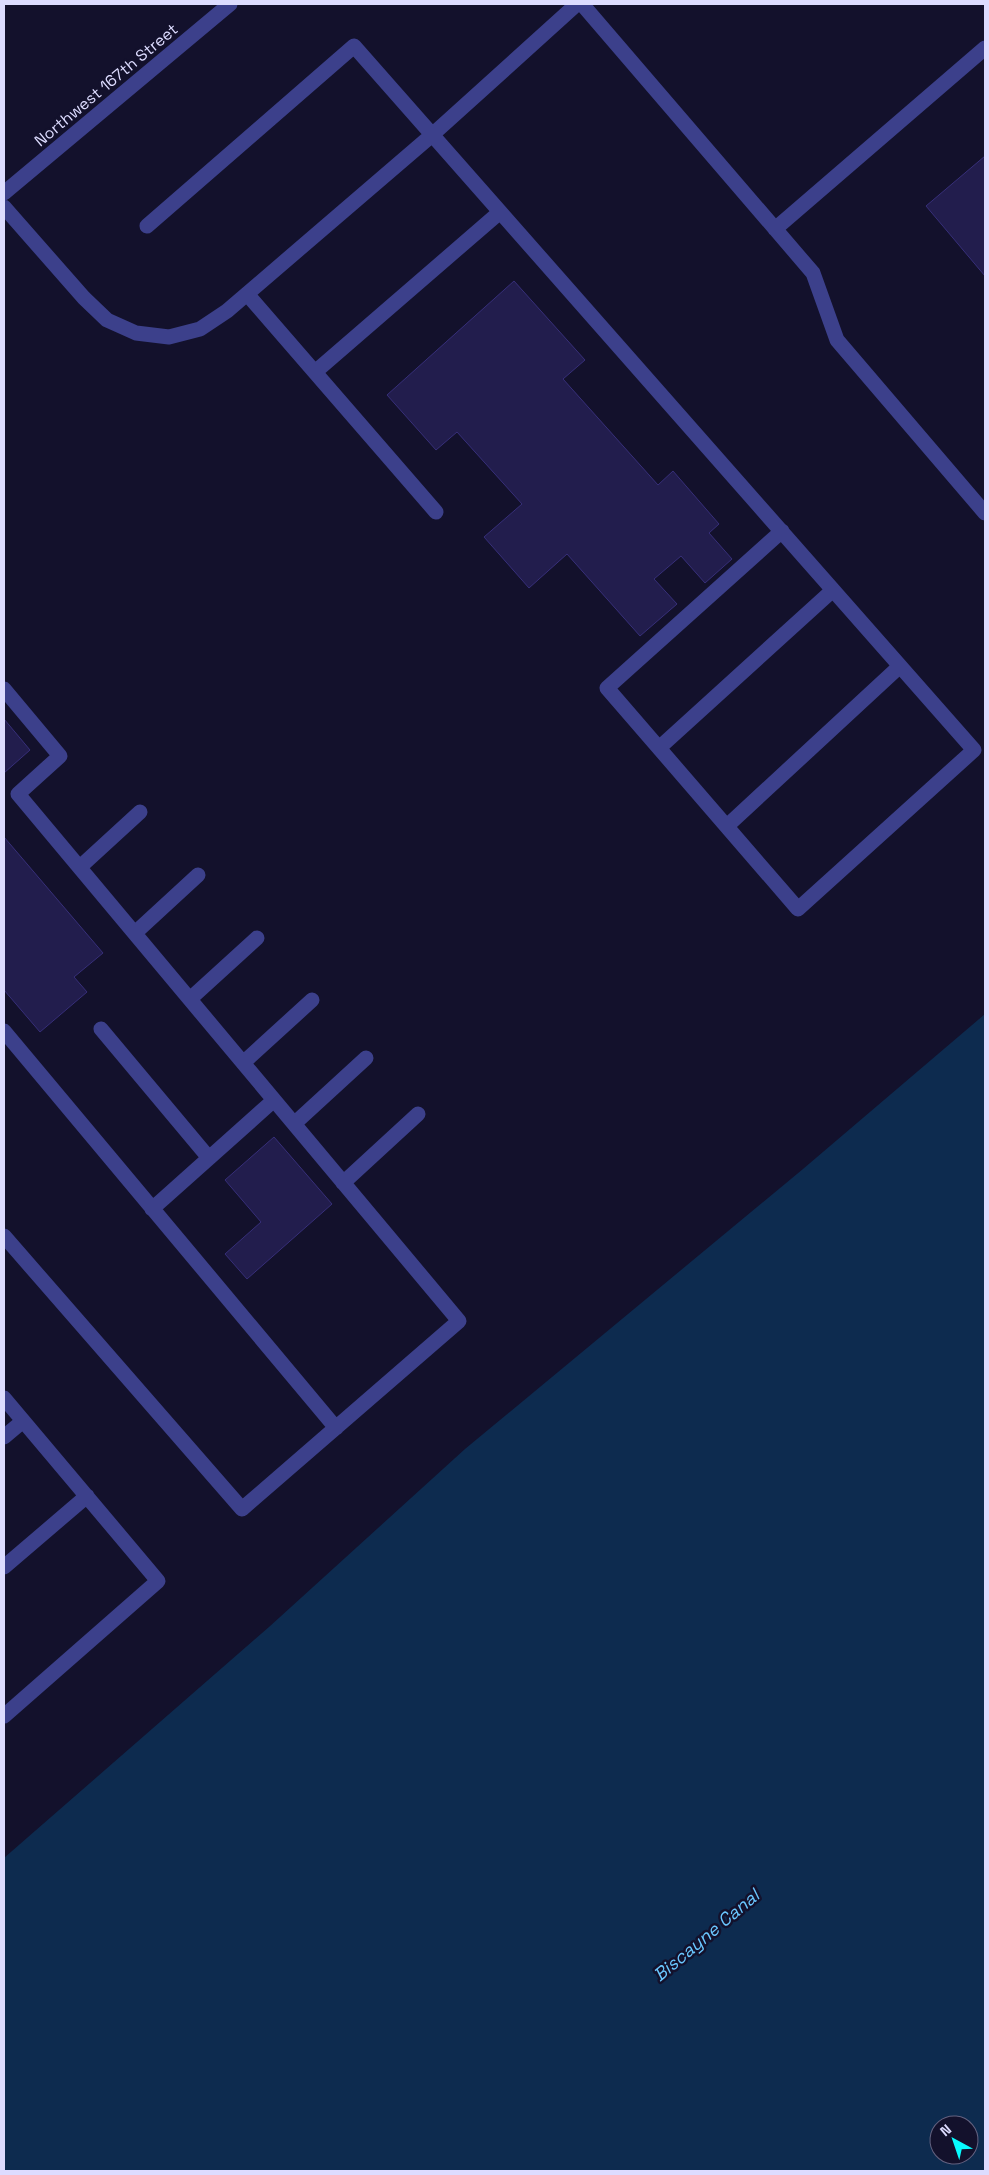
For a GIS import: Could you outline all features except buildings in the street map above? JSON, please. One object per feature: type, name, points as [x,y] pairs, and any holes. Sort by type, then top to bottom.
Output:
[{"type":"street","name":"Northwest 167th Street","points":[[4,193],[230,4]]},
{"type":"street","points":[[4,207],[84,298],[107,320],[136,333],[169,336],[200,329],[227,311],[432,135],[577,4]]},
{"type":"street","points":[[582,4],[812,273],[837,340],[985,513]]},
{"type":"street","points":[[147,226],[354,46],[782,531],[974,750],[798,910],[607,688],[782,531]]},
{"type":"street","points":[[775,230],[985,48]]},
{"type":"street","points":[[315,372],[500,212]]},
{"type":"street","points":[[247,294],[436,512]]},
{"type":"street","points":[[659,748],[833,590]]},
{"type":"street","points":[[727,826],[900,666]]},
{"type":"street","points":[[4,689],[60,756],[18,794],[459,1321],[242,1509],[4,1236]]},
{"type":"street","points":[[80,867],[140,812]]},
{"type":"street","points":[[135,933],[198,875]]},
{"type":"street","points":[[190,999],[257,938]]},
{"type":"street","points":[[243,1063],[312,1000]]},
{"type":"street","points":[[101,1029],[209,1158]]},
{"type":"street","points":[[4,1031],[336,1428]]},
{"type":"street","points":[[294,1124],[366,1058]]},
{"type":"street","points":[[152,1209],[274,1100]]},
{"type":"street","points":[[343,1183],[418,1114]]},
{"type":"street","points":[[4,1398],[158,1581],[4,1716]]},
{"type":"street","points":[[4,1437],[23,1421]]},
{"type":"street","points":[[4,1567],[86,1496]]},
{"type":"water","name":"Biscayne Canal","points":[[985,1014],[985,2171],[4,2171],[4,1858],[269,1627],[465,1449],[803,1169]]}]
